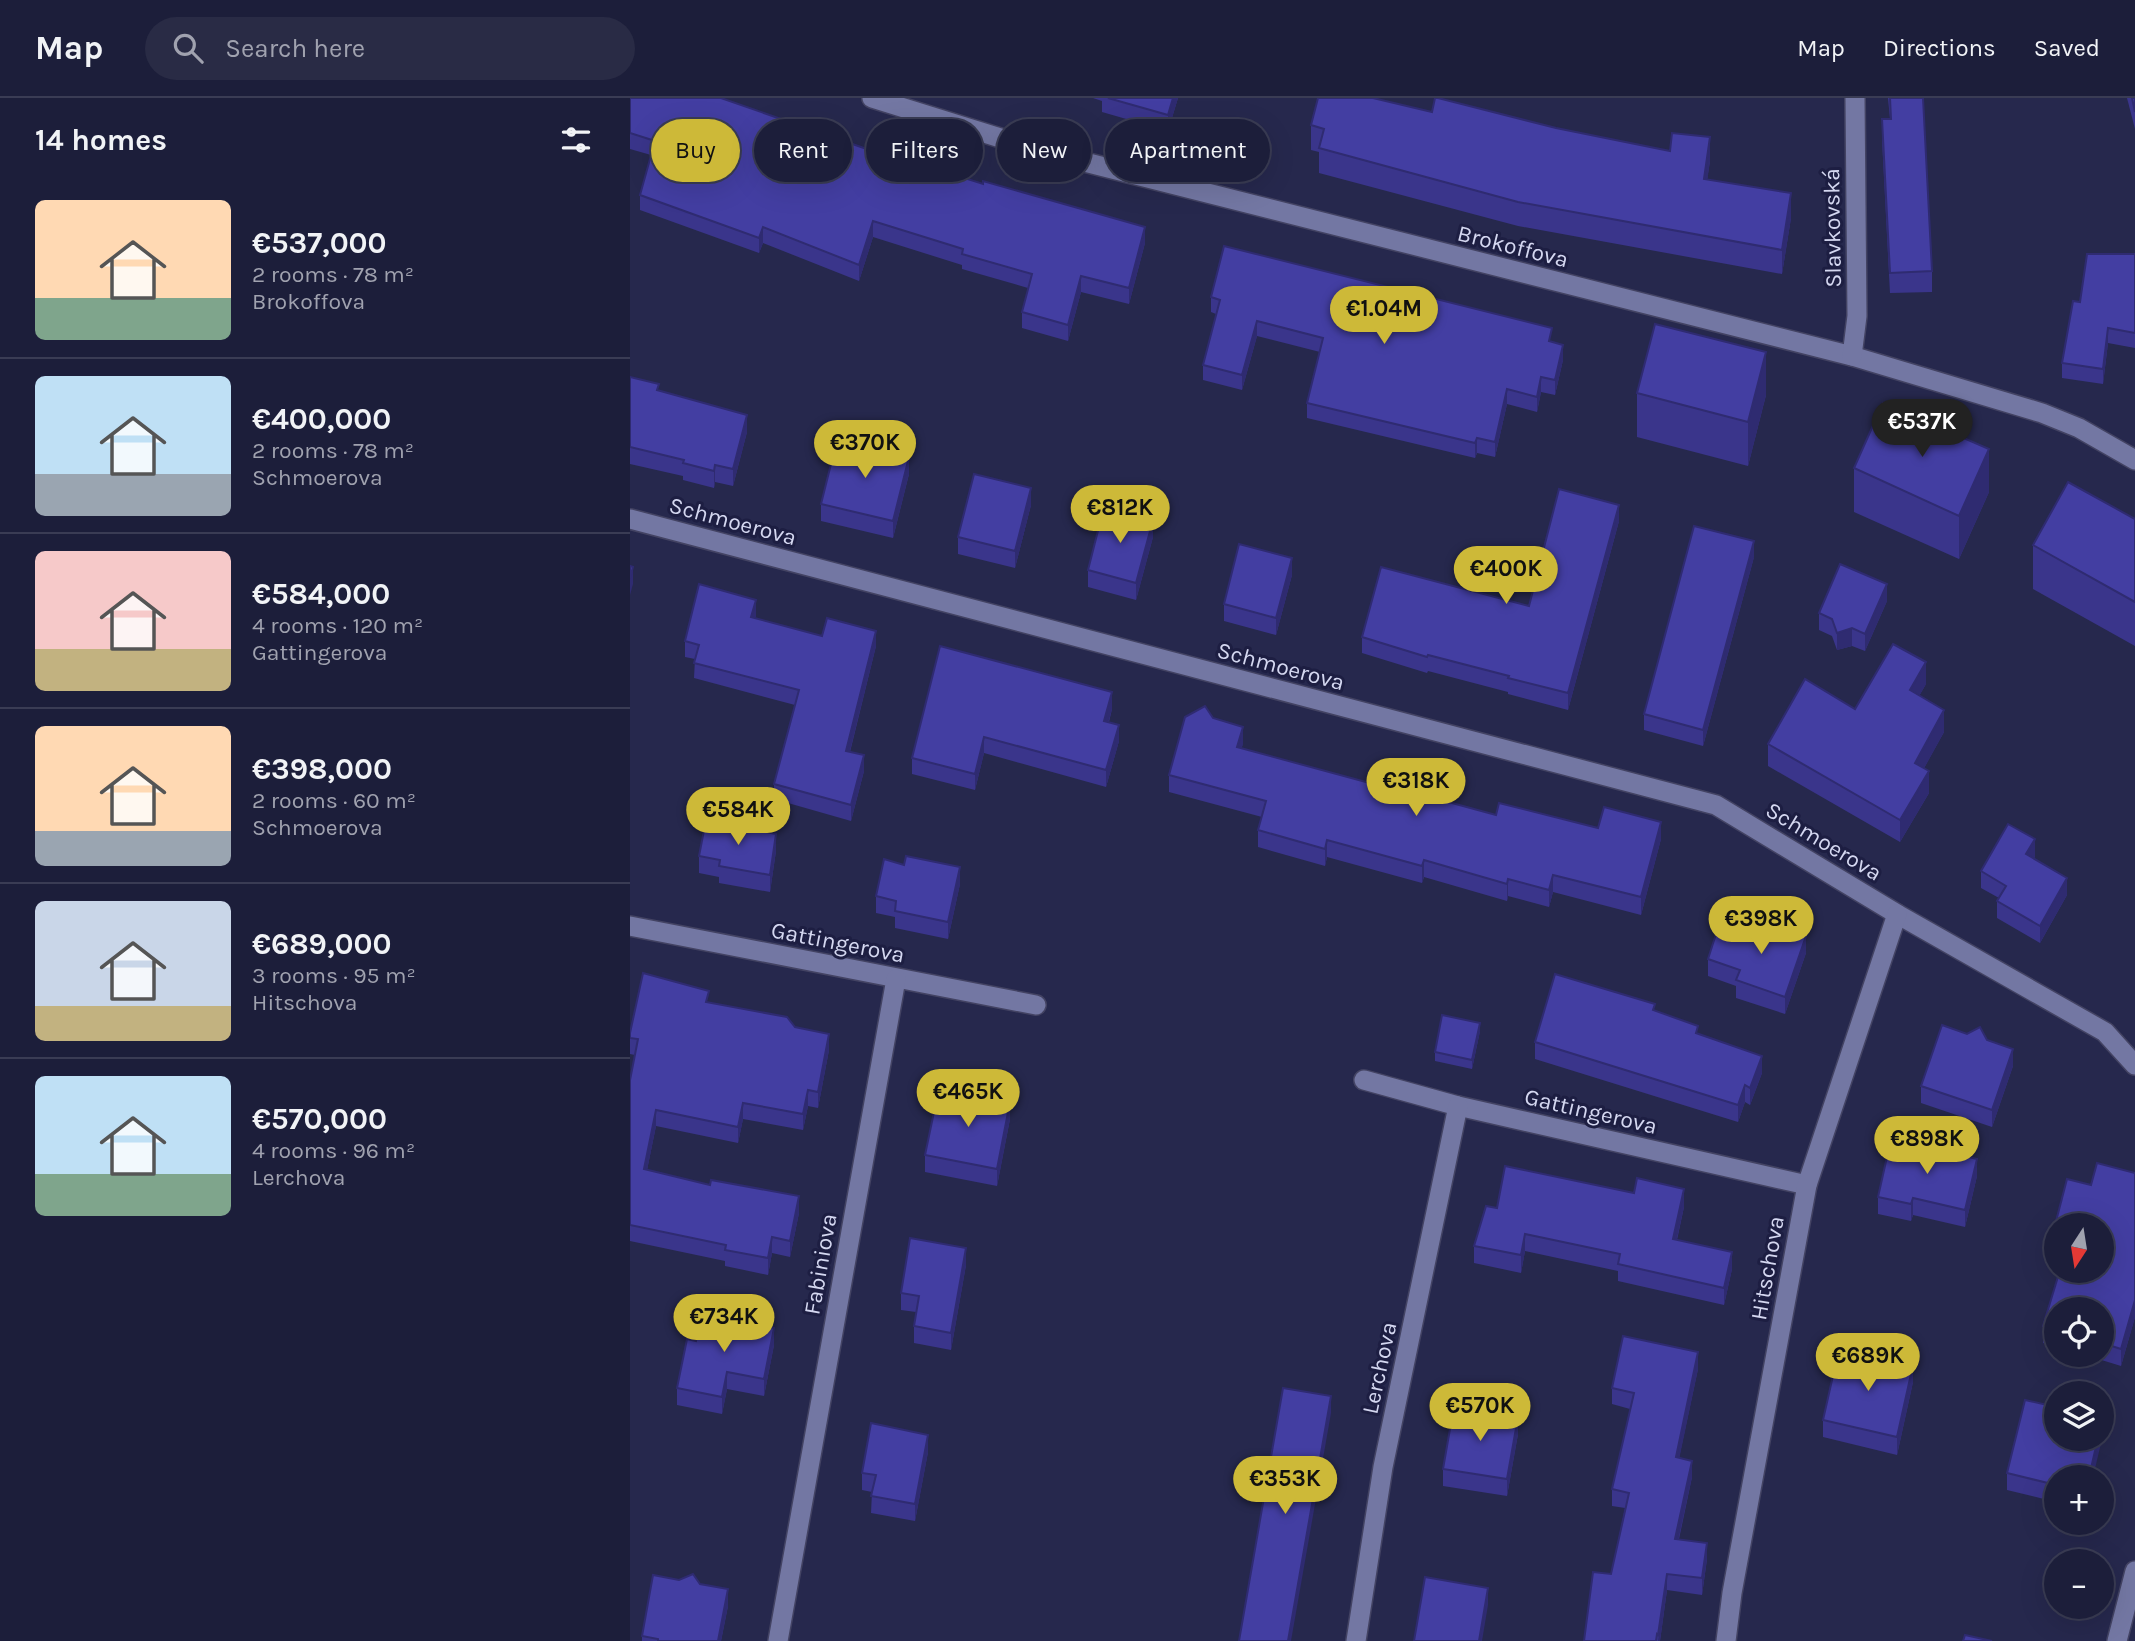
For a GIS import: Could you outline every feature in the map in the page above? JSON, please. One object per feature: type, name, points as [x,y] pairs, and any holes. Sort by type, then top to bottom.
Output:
[{"type":"street","name":"Brokoffova","points":[[872,98],[1057,155],[1852,356],[2042,413],[2079,428],[2133,456]]},
{"type":"street","name":"Slavkovská","points":[[1852,356],[1857,316],[1855,98]]},
{"type":"street","name":"Schmoerova","points":[[630,519],[1716,805],[1897,914],[2105,1032],[2135,1065]]},
{"type":"street","name":"Hitschova","points":[[1726,1641],[1732,1593],[1807,1185],[1897,914]]},
{"type":"street","name":"Gattingerova","points":[[630,926],[1036,1005]]},
{"type":"street","name":"Fabiniova","points":[[778,1641],[896,979]]},
{"type":"street","name":"Gattingerova","points":[[1364,1080],[1458,1106],[1807,1185]]},
{"type":"street","name":"Lerchova","points":[[1356,1641],[1383,1467],[1458,1106]]},
{"type":"street","points":[[2117,1641],[2135,1571]]},
{"type":"building","points":[[630,98],[721,98],[781,119],[754,119],[754,182],[852,182],[852,144],[866,149],[866,182],[983,184],[983,181],[1145,227],[1129,288],[1081,276],[1068,325],[1022,312],[1032,274],[962,254],[963,249],[873,221],[859,265],[763,227],[759,238],[640,195],[651,155],[651,182],[740,182],[740,119],[651,119],[651,140],[630,133]]},
{"type":"building","points":[[1108,98],[1173,98],[1168,115]]},
{"type":"building","points":[[1318,98],[1373,98],[1432,112],[1435,98],[1438,98],[1556,128],[1670,151],[1672,133],[1710,137],[1704,179],[1791,193],[1782,250],[1518,202],[1319,148],[1324,129],[1311,125]]},
{"type":"building","points":[[1890,98],[1923,98],[1932,271],[1890,273],[1882,119],[1891,119]]},
{"type":"building","points":[[1224,246],[1552,328],[1549,341],[1563,345],[1555,380],[1541,377],[1537,397],[1507,389],[1495,442],[1477,438],[1475,443],[1307,403],[1323,338],[1257,321],[1242,375],[1203,365],[1220,300],[1211,297]]},
{"type":"building","points":[[2087,254],[2135,254],[2135,333],[2108,328],[2103,369],[2062,363],[2073,301],[2080,302]]},
{"type":"building","points":[[1655,324],[1766,352],[1748,422],[1637,393]]},
{"type":"building","points":[[630,377],[659,384],[657,390],[747,415],[733,469],[715,465],[714,471],[683,463],[684,460],[630,447]]},
{"type":"building","points":[[1883,403],[1989,449],[1959,516],[1854,468]]},
{"type":"building","points":[[837,440],[909,457],[893,521],[821,504]]},
{"type":"building","points":[[974,474],[1031,488],[1015,551],[958,537]]},
{"type":"building","points":[[2068,482],[2135,519],[2135,602],[2033,545]]},
{"type":"building","points":[[1559,489],[1619,505],[1568,693],[1428,655],[1427,657],[1362,637],[1381,567],[1529,606]]},
{"type":"building","points":[[1104,507],[1153,520],[1136,583],[1088,570]]},
{"type":"building","points":[[1694,526],[1754,541],[1703,730],[1644,714]]},
{"type":"building","points":[[1239,544],[1292,558],[1276,618],[1224,604]]},
{"type":"building","points":[[1840,564],[1887,584],[1865,634],[1852,628],[1837,633],[1832,619],[1819,613]]},
{"type":"building","points":[[699,584],[756,600],[751,617],[822,636],[827,618],[876,631],[846,751],[864,755],[851,805],[774,784],[799,690],[694,663],[699,645],[685,641]]},
{"type":"building","points":[[1893,644],[1926,662],[1910,690],[1944,710],[1915,763],[1929,771],[1900,820],[1768,744],[1805,679],[1855,709]]},
{"type":"building","points":[[940,646],[1112,692],[1104,721],[1119,725],[1106,770],[984,737],[975,774],[912,758]]},
{"type":"building","points":[[1205,706],[1213,718],[1243,727],[1237,747],[1388,788],[1394,764],[1436,775],[1430,797],[1496,815],[1499,803],[1598,828],[1604,807],[1661,822],[1641,897],[1553,875],[1549,890],[1508,879],[1507,884],[1424,860],[1422,866],[1327,840],[1325,849],[1258,830],[1266,801],[1169,775],[1185,717]]},
{"type":"building","points":[[706,820],[776,834],[770,875],[719,866],[720,860],[699,856]]},
{"type":"building","points":[[2008,824],[2035,839],[2026,854],[2067,878],[2040,926],[1997,901],[2006,886],[1981,871]]},
{"type":"building","points":[[906,856],[960,867],[948,922],[895,911],[896,901],[876,896],[884,859],[904,865]]},
{"type":"building","points":[[1758,919],[1806,936],[1785,997],[1736,980],[1740,970],[1708,959],[1718,928],[1750,940]]},
{"type":"building","points":[[643,973],[709,991],[706,1002],[787,1017],[795,1027],[829,1034],[818,1092],[808,1090],[803,1114],[743,1103],[738,1127],[656,1110],[644,1169],[710,1185],[711,1180],[799,1196],[790,1241],[772,1237],[768,1258],[725,1250],[726,1245],[630,1225],[630,1080],[638,1039],[630,1038],[630,1033]]},
{"type":"building","points":[[1555,974],[1655,1004],[1653,1010],[1698,1026],[1696,1033],[1762,1056],[1750,1088],[1745,1085],[1738,1105],[1535,1042]]},
{"type":"building","points":[[1442,1015],[1480,1023],[1472,1060],[1435,1052]]},
{"type":"building","points":[[1942,1025],[1967,1034],[1980,1027],[1987,1040],[2013,1049],[1992,1110],[1921,1086]]},
{"type":"building","points":[[939,1088],[1010,1102],[997,1169],[925,1155]]},
{"type":"building","points":[[1891,1139],[1977,1159],[1965,1210],[1913,1198],[1911,1204],[1878,1197]]},
{"type":"building","points":[[2097,1163],[2135,1173],[2135,1300],[2121,1349],[2114,1347],[2114,1297],[2052,1297],[2056,1283],[2114,1283],[2114,1213],[2058,1213],[2067,1179],[2091,1185]]},
{"type":"building","points":[[1505,1166],[1634,1193],[1637,1178],[1684,1189],[1673,1239],[1732,1252],[1724,1288],[1618,1264],[1620,1254],[1525,1234],[1521,1255],[1474,1246],[1486,1206],[1497,1208]]},
{"type":"building","points":[[910,1238],[966,1248],[951,1333],[914,1326],[919,1296],[901,1293]]},
{"type":"building","points":[[701,1314],[774,1328],[764,1379],[727,1372],[722,1397],[677,1388],[687,1339],[696,1341]]},
{"type":"building","points":[[1623,1336],[1698,1352],[1676,1457],[1692,1461],[1675,1539],[1707,1543],[1702,1578],[1667,1574],[1656,1641],[1584,1641],[1593,1572],[1611,1574],[1629,1493],[1612,1489],[1634,1393],[1612,1388]]},
{"type":"building","points":[[1839,1349],[1913,1365],[1897,1437],[1823,1420]]},
{"type":"building","points":[[1283,1388],[1331,1396],[1288,1641],[1239,1641]]},
{"type":"building","points":[[2025,1400],[2044,1404],[2044,1451],[2095,1451],[2092,1465],[2044,1465],[2044,1482],[2007,1473]]},
{"type":"building","points":[[1454,1406],[1518,1417],[1507,1479],[1443,1469]]},
{"type":"building","points":[[871,1423],[928,1435],[915,1504],[871,1496],[876,1475],[862,1473]]},
{"type":"building","points":[[693,1574],[700,1584],[728,1589],[718,1641],[658,1641],[642,1636],[653,1575],[679,1580]]},
{"type":"building","points":[[1425,1577],[1488,1588],[1479,1641],[1414,1641]]},
{"type":"building","points":[[1965,1635],[1992,1641],[1963,1641]]}]
